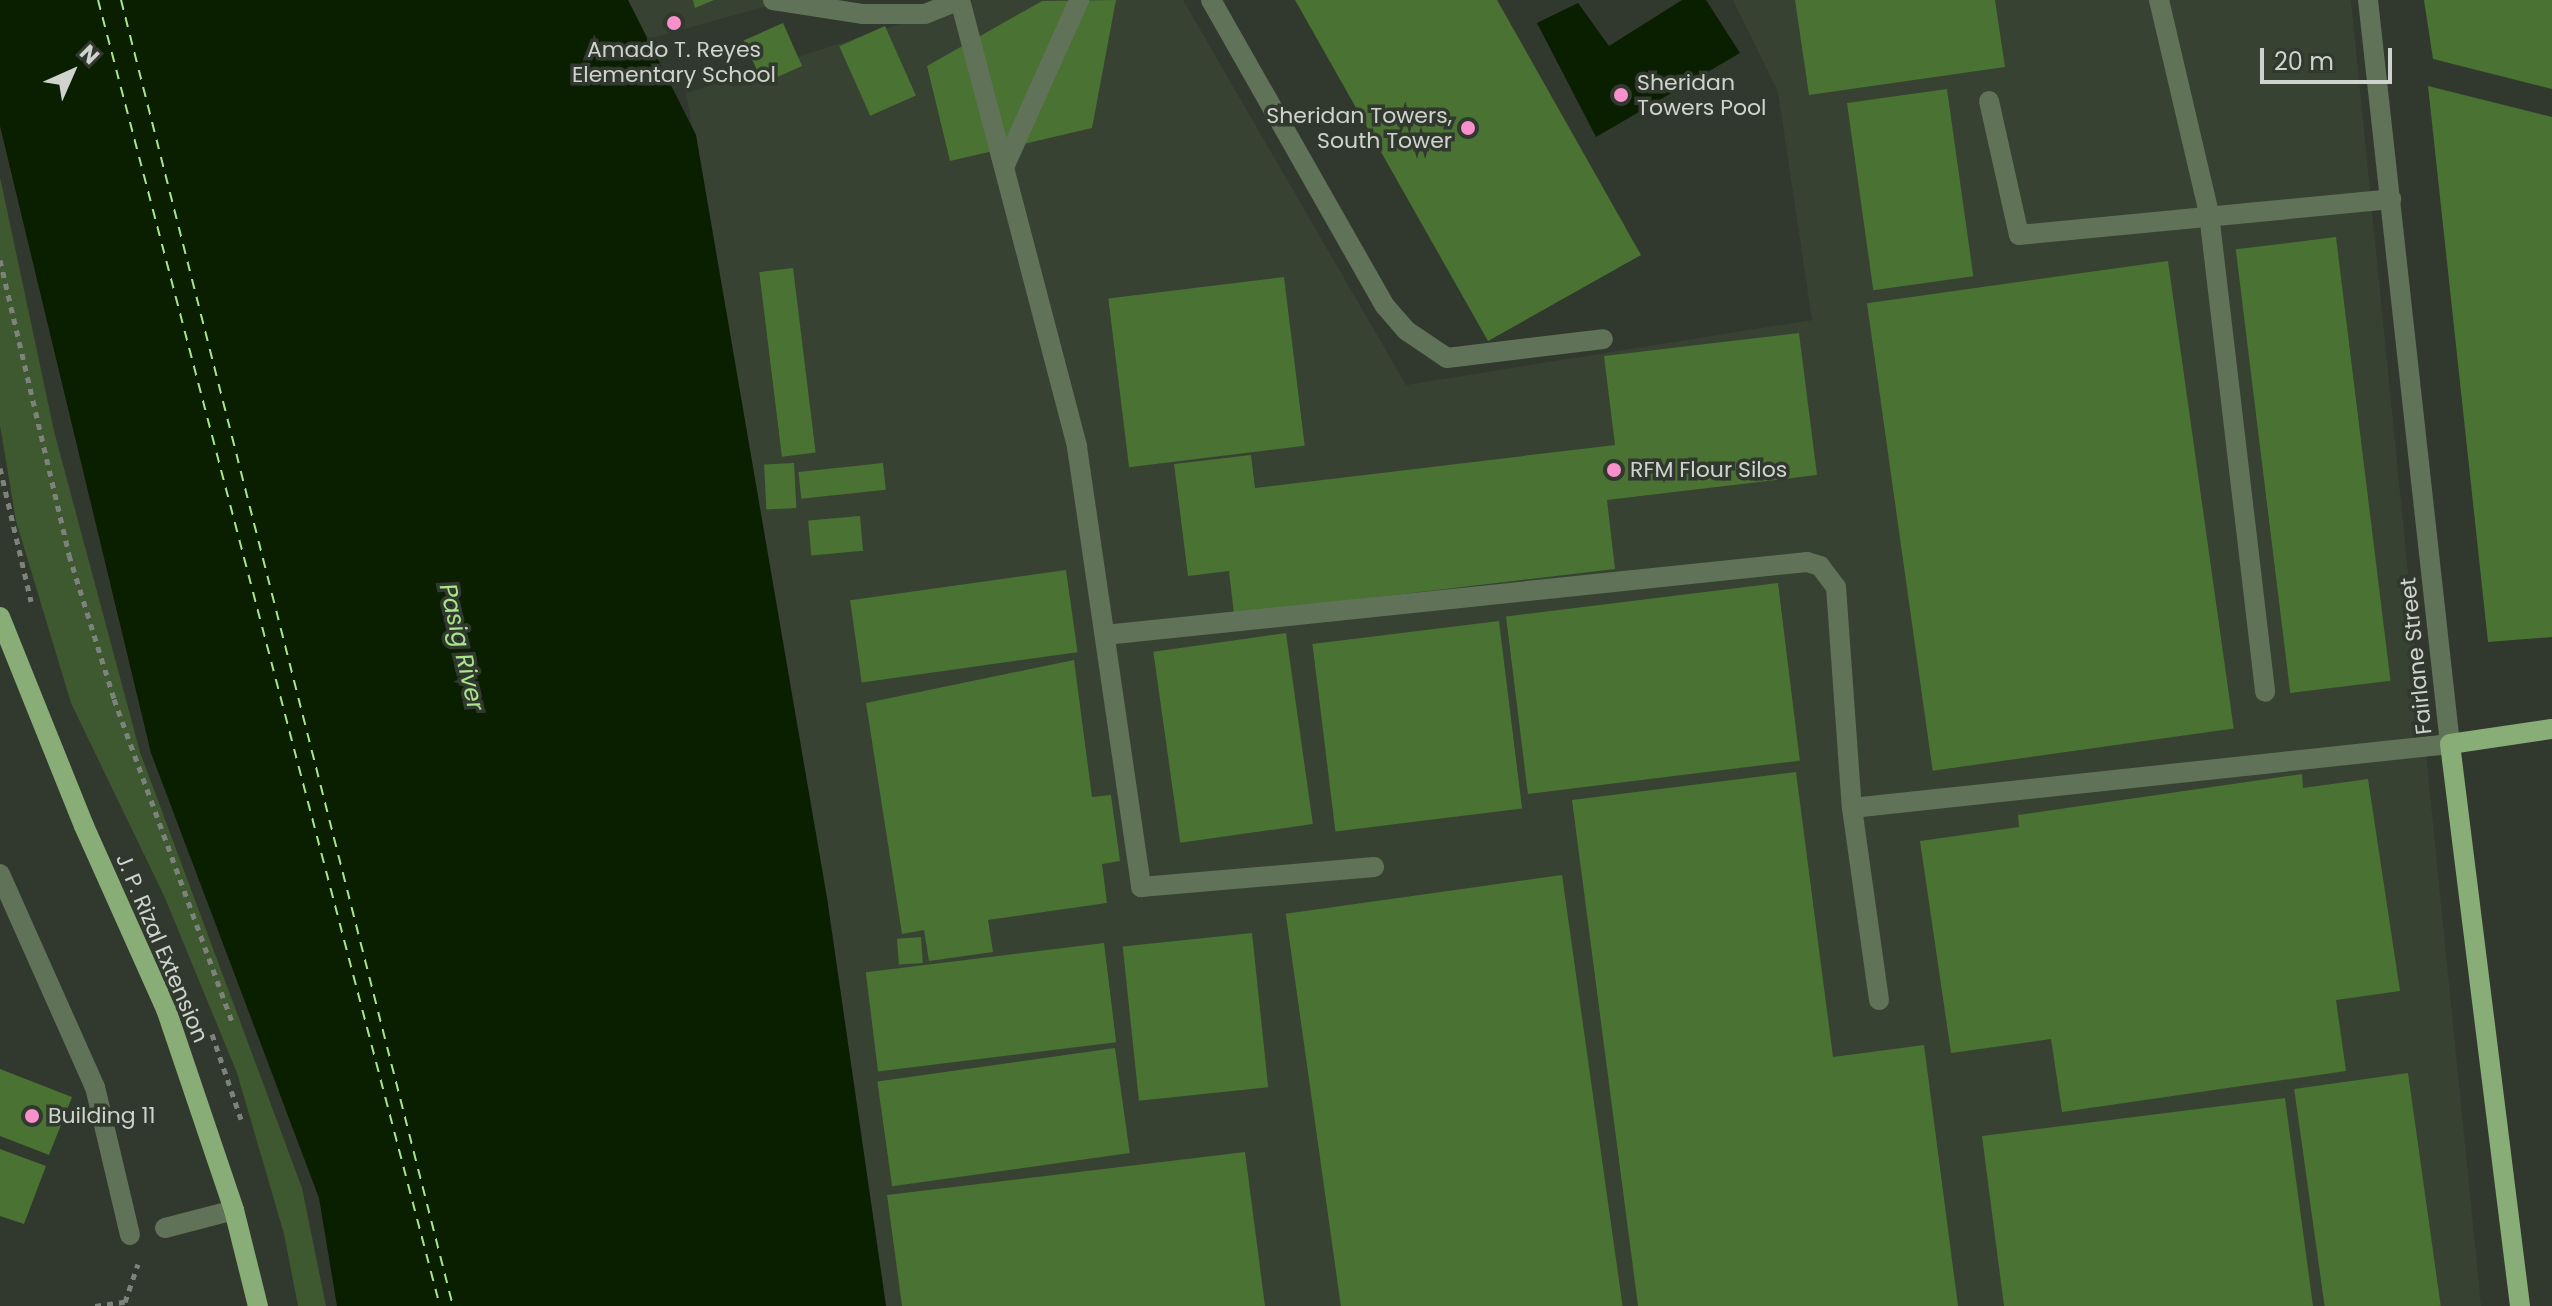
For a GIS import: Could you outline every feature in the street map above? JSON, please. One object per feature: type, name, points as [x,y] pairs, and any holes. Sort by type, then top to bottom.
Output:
[{"type":"main road","name":"J. P. Rizal Extension","points":[[0,617],[84,826],[166,1009],[234,1210],[258,1306]]},
{"type":"main road","points":[[2450,744],[2552,729]]},
{"type":"main road","name":"Fairlane Street","points":[[2450,744],[2520,1306]]},
{"type":"street","points":[[773,0],[878,14],[925,14],[960,0],[1077,447],[1141,887],[1374,867]]},
{"type":"street","points":[[1005,165],[1079,0]]},
{"type":"street","points":[[1211,0],[1385,306],[1407,331],[1447,358],[1603,339]]},
{"type":"street","points":[[2159,0],[2209,214],[2265,692]]},
{"type":"street","name":"Fairlane Street","points":[[2368,0],[2450,744]]},
{"type":"street","points":[[1989,101],[2019,235],[2209,214],[2391,199]]},
{"type":"street","points":[[1105,635],[1807,562],[1820,566],[1836,587],[1852,808],[1879,1000]]},
{"type":"street","points":[[1852,808],[2450,744]]},
{"type":"street","points":[[0,874],[95,1087],[130,1235]]},
{"type":"street","points":[[165,1228],[234,1210]]},
{"type":"path","points":[[0,260],[69,555],[114,699],[233,1025]]},
{"type":"path","points":[[95,1306],[125,1302],[138,1263],[150,1261]]},
{"type":"shaded area","name":"Amado T. Reyes Elementary School","points":[[628,0],[765,0],[768,6],[648,39]]},
{"type":"shaded area","points":[[974,0],[1183,0],[1406,385],[1812,320],[1778,92],[1733,0],[2351,0],[2481,1306],[886,1306],[827,898],[686,93]]},
{"type":"shaded area","points":[[0,177],[54,431],[140,752],[302,1188],[326,1306],[298,1306],[284,1234],[237,1073],[165,898],[71,703],[16,521],[0,425]]},
{"type":"water","name":"Pasig River","points":[[0,0],[628,0],[696,135],[827,898],[886,1306],[337,1306],[319,1198],[151,753],[0,126]]},
{"type":"water","name":"Sheridan Towers Pool","points":[[1682,0],[1706,0],[1740,53],[1596,137],[1537,23],[1578,3],[1609,46]]},
{"type":"building","points":[[693,0],[714,0],[695,8]]},
{"type":"building","points":[[1116,0],[1092,128],[950,161],[927,66],[1042,1]]},
{"type":"building","name":"Sheridan Towers, South Tower","points":[[1295,0],[1497,0],[1641,255],[1488,341]]},
{"type":"building","points":[[1795,0],[1995,0],[2005,67],[1809,95]]},
{"type":"building","points":[[2424,0],[2552,0],[2552,89],[2433,59]]},
{"type":"building","points":[[783,23],[802,66],[763,83],[744,40]]},
{"type":"building","points":[[885,26],[916,95],[870,116],[839,46]]},
{"type":"building","points":[[2428,86],[2552,117],[2552,637],[2488,642]]},
{"type":"building","points":[[1947,89],[1973,276],[1873,290],[1847,103]]},
{"type":"building","points":[[2336,237],[2390,681],[2290,693],[2236,249]]},
{"type":"building","points":[[2168,261],[2234,728],[1933,771],[1867,303]]},
{"type":"building","points":[[793,268],[816,453],[782,457],[759,272]]},
{"type":"building","points":[[1284,277],[1305,446],[1129,467],[1108,299]]},
{"type":"building","name":"RFM Flour Silos","points":[[1799,333],[1817,475],[1607,500],[1615,569],[1234,614],[1229,571],[1188,576],[1174,464],[1251,455],[1255,488],[1615,445],[1604,356]]},
{"type":"building","points":[[794,463],[796,508],[766,510],[764,465]]},
{"type":"building","points":[[883,463],[886,490],[801,499],[798,472]]},
{"type":"building","points":[[860,516],[863,551],[811,555],[808,521]]},
{"type":"building","points":[[1066,570],[1078,652],[862,683],[850,600]]},
{"type":"building","points":[[1778,583],[1800,761],[1528,794],[1506,616]]},
{"type":"building","points":[[1499,621],[1522,809],[1335,832],[1312,644]]},
{"type":"building","points":[[1286,633],[1313,824],[1180,843],[1153,652]]},
{"type":"building","points":[[1074,660],[1092,797],[1111,795],[1120,861],[1102,864],[1107,903],[988,920],[993,952],[929,961],[924,930],[902,934],[866,703]]},
{"type":"building","points":[[1796,772],[1833,1057],[1924,1045],[1958,1306],[1638,1306],[1572,800]]},
{"type":"building","points":[[2302,774],[2303,788],[2368,779],[2400,991],[2336,1000],[2346,1071],[2062,1112],[2051,1039],[1951,1053],[1920,841],[2019,827],[2018,815]]},
{"type":"building","points":[[1562,875],[1623,1306],[1341,1306],[1286,914]]},
{"type":"building","points":[[1252,933],[1268,1087],[1139,1101],[1123,947]]},
{"type":"building","points":[[921,937],[923,963],[899,965],[897,939]]},
{"type":"building","points":[[1104,943],[1116,1042],[878,1072],[866,972]]},
{"type":"building","points":[[1115,1048],[1130,1153],[892,1186],[877,1081]]},
{"type":"building","name":"Building 11","points":[[0,1069],[72,1097],[49,1155],[0,1136]]},
{"type":"building","points":[[2408,1073],[2441,1306],[2325,1306],[2294,1089]]},
{"type":"building","points":[[2285,1098],[2313,1306],[2004,1306],[1982,1136]]},
{"type":"building","name":"Building 11","points":[[0,1149],[46,1166],[24,1224],[0,1216]]},
{"type":"building","points":[[1245,1152],[1265,1306],[902,1306],[887,1195]]},
{"type":"ferry route","points":[[98,0],[440,1306]]},
{"type":"ferry route","points":[[121,0],[453,1306]]},
{"type":"place","name":"Amado T. Reyes Elementary School","points":[[674,23]]},
{"type":"place","name":"Sheridan Towers Pool","points":[[1621,95]]},
{"type":"place","name":"Sheridan Towers, South Tower","points":[[1468,128]]},
{"type":"place","name":"RFM Flour Silos","points":[[1614,470]]},
{"type":"place","name":"Building 11","points":[[32,1116]]}]
